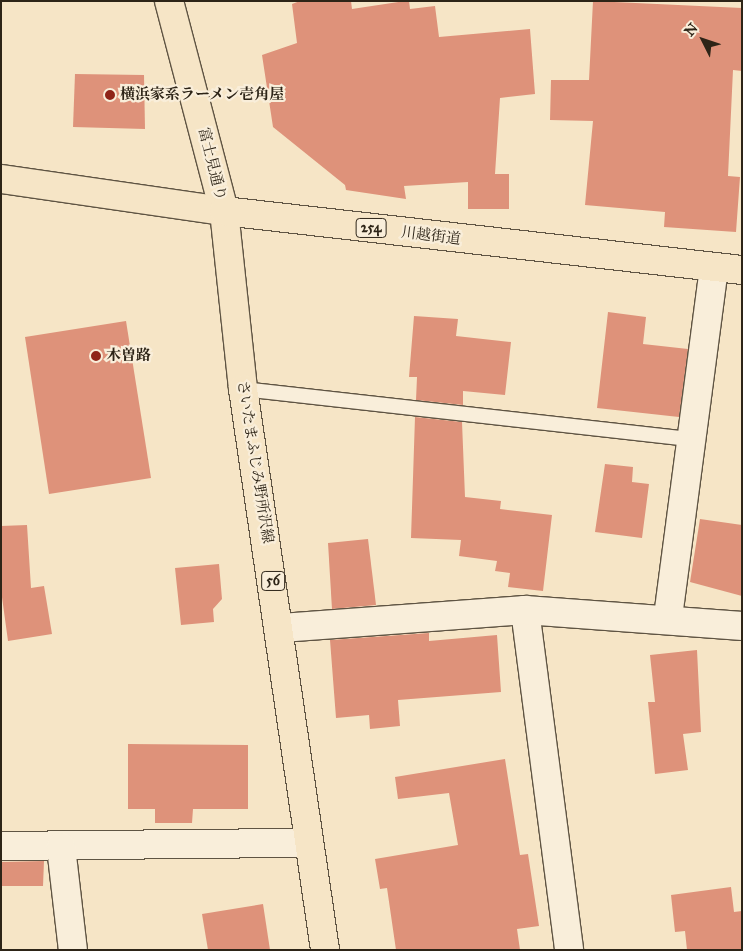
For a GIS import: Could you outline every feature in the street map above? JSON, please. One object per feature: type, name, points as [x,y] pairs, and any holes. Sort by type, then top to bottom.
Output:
[{"type":"main road","name":"富士見通り","points":[[170,1],[224,211]]},
{"type":"main road","name":"川越街道","points":[[1,179],[224,211],[714,269],[742,270]]},
{"type":"main road","name":"さいたまふじみ野所沢線","points":[[224,211],[243,389],[281,628],[324,950]]},
{"type":"street","points":[[668,617],[714,269]]},
{"type":"street","points":[[281,628],[525,610],[668,617],[742,626]]},
{"type":"street","points":[[525,610],[569,950]]},
{"type":"street","points":[[1,846],[61,847],[309,843]]},
{"type":"street","points":[[61,847],[73,950]]},
{"type":"lane","points":[[243,389],[691,439]]},
{"type":"building","points":[[300,1],[351,1],[352,9],[405,1],[409,1],[410,9],[435,6],[439,37],[530,29],[535,94],[500,98],[495,174],[509,174],[509,209],[468,209],[468,182],[404,186],[406,199],[346,190],[345,185],[273,127],[262,55],[297,43],[292,4]]},
{"type":"building","points":[[593,1],[742,8],[742,71],[733,70],[728,176],[740,177],[736,232],[664,227],[665,212],[585,205],[593,121],[550,120],[551,80],[589,80]]},
{"type":"building","name":"横浜家系ラーメン壱角屋","points":[[75,74],[144,75],[145,129],[73,127]]},
{"type":"building","points":[[608,312],[646,317],[643,344],[688,349],[679,417],[597,408]]},
{"type":"building","points":[[414,316],[458,319],[456,336],[511,342],[505,395],[463,391],[463,405],[416,400],[417,377],[409,377]]},
{"type":"building","points":[[126,321],[151,478],[49,494],[25,337]]},
{"type":"building","points":[[415,417],[462,422],[465,497],[501,501],[500,509],[552,515],[543,591],[508,587],[510,573],[495,571],[497,561],[459,556],[461,540],[411,538]]},
{"type":"building","points":[[605,464],[633,467],[632,482],[649,484],[642,538],[595,532]]},
{"type":"building","points":[[700,519],[742,525],[742,596],[690,582]]},
{"type":"building","points":[[27,525],[31,588],[44,586],[52,634],[8,641],[1,590],[1,526]]},
{"type":"building","points":[[368,539],[376,605],[332,609],[328,543]]},
{"type":"building","points":[[219,564],[222,599],[213,609],[214,622],[181,625],[175,568]]},
{"type":"building","points":[[429,633],[429,641],[497,635],[501,692],[398,700],[400,726],[370,729],[369,715],[336,718],[330,640]]},
{"type":"building","points":[[697,650],[701,732],[683,734],[688,770],[655,774],[648,702],[655,702],[650,655]]},
{"type":"building","points":[[128,744],[248,745],[248,809],[193,809],[192,823],[155,823],[155,809],[128,809]]},
{"type":"building","points":[[505,759],[520,855],[528,854],[539,926],[517,929],[520,950],[396,950],[387,888],[380,889],[375,859],[458,845],[449,793],[398,799],[395,777]]},
{"type":"building","points":[[44,861],[43,886],[1,886],[1,862]]},
{"type":"building","points":[[731,887],[734,912],[742,911],[742,950],[687,950],[685,931],[675,932],[671,895]]},
{"type":"building","points":[[263,904],[270,950],[208,950],[202,914]]},
{"type":"place","name":"横浜家系ラーメン壱角屋","points":[[110,95]]},
{"type":"place","name":"木曽路","points":[[96,356]]}]
